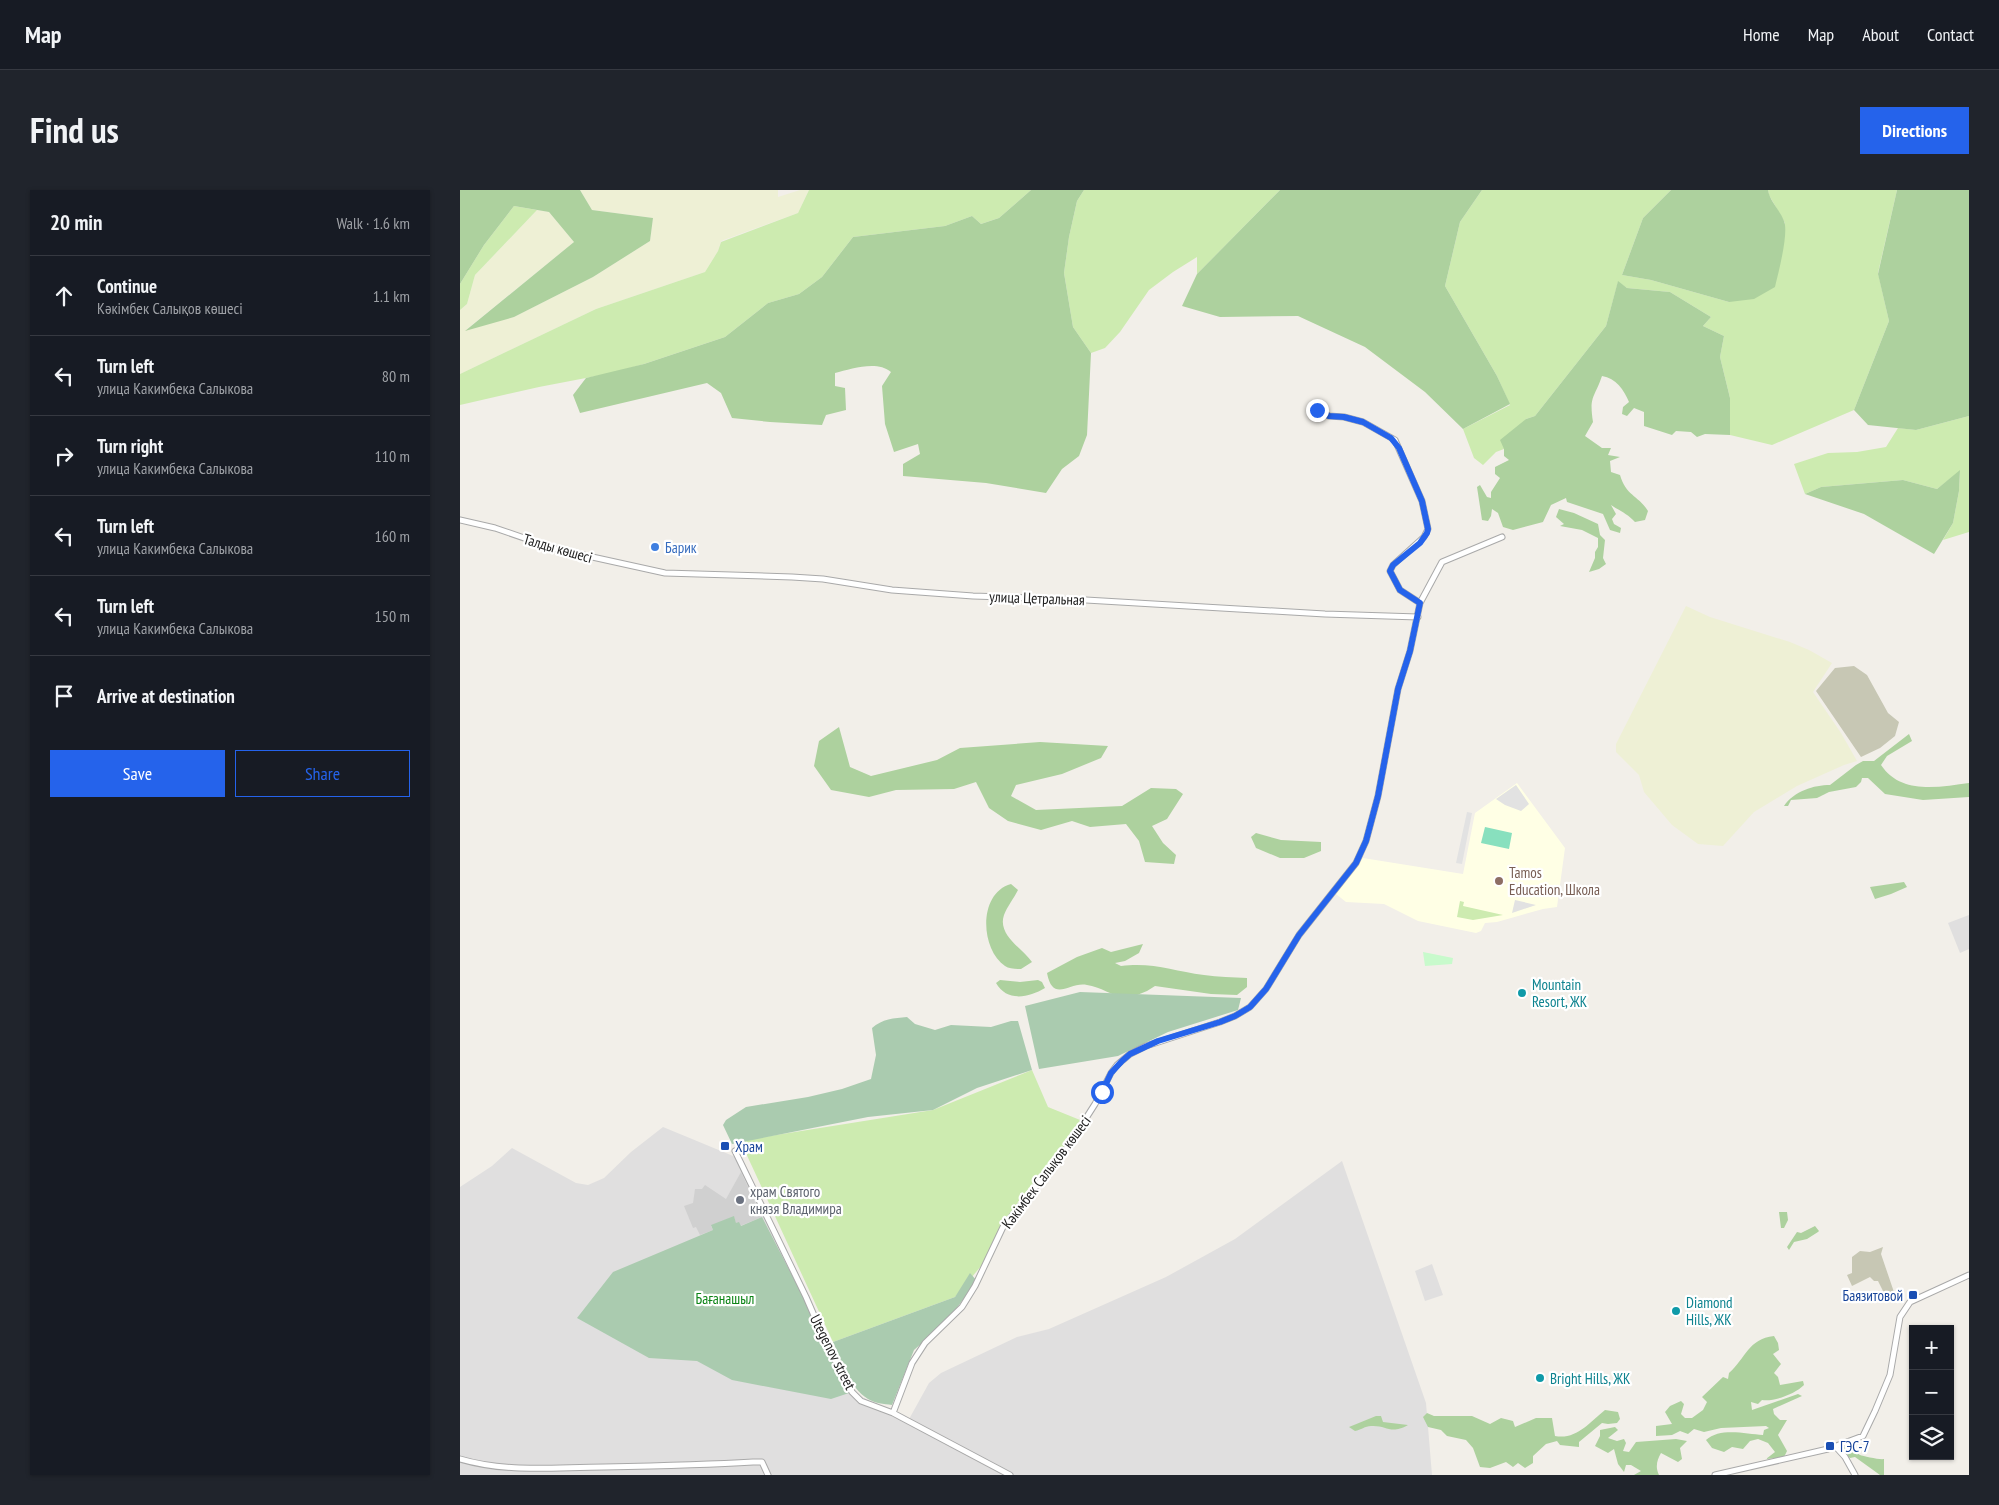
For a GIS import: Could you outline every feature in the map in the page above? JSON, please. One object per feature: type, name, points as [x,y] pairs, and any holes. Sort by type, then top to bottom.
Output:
[{"type":"street","points":[[1315,409],[1329,416],[1344,417],[1363,422],[1391,438],[1399,448],[1422,501],[1428,529],[1420,543],[1393,565],[1390,575],[1400,590],[1420,603],[1442,562],[1502,537]]},
{"type":"street","name":"Талды көшесі","points":[[460,520],[495,528],[556,549],[657,571]]},
{"type":"street","name":"улица Цетральная","points":[[657,571],[677,574],[732,574],[800,578],[892,590],[973,596],[1086,600],[1316,614],[1418,617]]},
{"type":"street","name":"Кәкімбек Салықов көшесі","points":[[893,1413],[912,1363],[925,1343],[962,1307],[975,1286],[1003,1227],[1067,1148],[1117,1065],[1130,1054],[1146,1046],[1220,1022],[1250,1007],[1266,989],[1299,935],[1356,863],[1366,841],[1378,796],[1398,689],[1410,651],[1420,603]]},
{"type":"street","name":"Utegenov street","points":[[735,1151],[806,1297],[826,1344],[852,1392],[861,1401],[893,1413],[1010,1475]]},
{"type":"street","points":[[1715,1475],[1835,1446],[1863,1436],[1876,1411],[1890,1375],[1900,1317],[1910,1302],[1969,1275]]},
{"type":"street","points":[[1835,1446],[1845,1457],[1855,1475]]},
{"type":"street","points":[[460,1459],[492,1467],[525,1468],[642,1468],[762,1462],[768,1475]]},
{"type":"shaded area","points":[[580,190],[778,190],[778,197],[800,190],[809,190],[798,213],[721,241],[718,251],[705,272],[596,309],[460,374],[460,310],[467,304],[475,275],[537,210],[549,212],[574,242],[467,329],[514,317],[593,277],[650,241],[653,218],[592,210]]},
{"type":"shaded area","points":[[1686,606],[1710,617],[1790,642],[1832,663],[1813,692],[1841,733],[1857,761],[1797,786],[1754,812],[1723,846],[1698,844],[1672,825],[1644,792],[1639,775],[1616,752],[1616,744]]},
{"type":"shaded area","points":[[1854,666],[1867,675],[1888,713],[1899,722],[1895,736],[1880,748],[1861,757],[1816,691],[1835,668]]},
{"type":"shaded area","points":[[1517,783],[1565,848],[1557,907],[1497,922],[1485,923],[1481,931],[1476,933],[1418,921],[1384,904],[1346,902],[1336,894],[1363,858],[1463,874],[1475,813]]},
{"type":"shaded area","points":[[1516,785],[1529,804],[1521,811],[1505,805],[1496,799]]},
{"type":"shaded area","points":[[1467,812],[1472,813],[1462,864],[1456,863]]},
{"type":"shaded area","points":[[1515,900],[1536,905],[1512,913]]},
{"type":"shaded area","points":[[1969,915],[1969,949],[1960,953],[1948,923]]},
{"type":"shaded area","points":[[663,1127],[738,1158],[852,1392],[908,1421],[929,1383],[941,1373],[1017,1337],[1049,1329],[1166,1277],[1235,1239],[1342,1161],[1426,1403],[1432,1475],[460,1475],[460,1187],[492,1166],[512,1148],[576,1183],[588,1185],[604,1178],[631,1152]]},
{"type":"shaded area","points":[[741,1172],[762,1217],[740,1226],[736,1223],[734,1217],[711,1226],[713,1230],[700,1235],[696,1227],[693,1228],[684,1206],[693,1203],[695,1189],[702,1189],[705,1185],[726,1199]]},
{"type":"shaded area","points":[[1883,1247],[1881,1254],[1896,1298],[1893,1301],[1887,1299],[1878,1281],[1874,1281],[1870,1277],[1852,1286],[1847,1275],[1852,1273],[1852,1257],[1860,1251],[1870,1252]]},
{"type":"shaded area","points":[[1432,1264],[1443,1295],[1425,1301],[1415,1271]]},
{"type":"green space","points":[[460,190],[580,190],[592,210],[653,218],[650,241],[593,277],[514,317],[465,331],[574,242],[549,212],[514,206],[484,245],[460,284]]},
{"type":"green space","points":[[809,190],[1031,190],[999,218],[981,224],[972,216],[945,226],[853,237],[822,277],[799,294],[768,303],[725,337],[612,373],[460,405],[460,374],[596,309],[705,272],[718,251],[721,242],[798,213]]},
{"type":"green space","points":[[1031,190],[1084,190],[1077,201],[1064,273],[1073,327],[1091,353],[1087,435],[1079,456],[1062,469],[1046,493],[986,483],[903,476],[903,464],[920,454],[918,444],[894,452],[885,424],[882,386],[891,372],[885,368],[871,366],[835,373],[835,386],[845,388],[846,410],[826,415],[822,425],[732,418],[721,393],[707,383],[580,413],[573,395],[586,378],[644,364],[725,337],[768,303],[799,294],[822,277],[853,237],[945,226],[972,216],[981,224],[999,218]]},
{"type":"green space","points":[[1084,190],[1280,190],[1197,274],[1197,257],[1149,290],[1120,332],[1105,348],[1091,353],[1073,327],[1064,273],[1077,201]]},
{"type":"green space","points":[[1280,190],[1482,190],[1460,222],[1445,286],[1497,376],[1510,404],[1463,429],[1425,392],[1365,347],[1298,316],[1220,317],[1182,306],[1197,274]]},
{"type":"green space","points":[[1482,190],[1671,190],[1643,218],[1622,275],[1651,280],[1729,302],[1785,223],[1768,190],[1897,190],[1878,273],[1889,321],[1854,410],[1772,445],[1730,435],[1730,398],[1720,357],[1724,336],[1703,326],[1711,317],[1670,292],[1627,288],[1618,282],[1606,326],[1535,416],[1526,419],[1504,449],[1496,452],[1483,465],[1474,458],[1463,429],[1510,405],[1497,376],[1445,286],[1460,222]]},
{"type":"green space","points":[[1671,190],[1768,190],[1784,221],[1785,227],[1775,287],[1754,299],[1729,302],[1651,280],[1622,275],[1643,218]]},
{"type":"green space","points":[[1897,190],[1969,190],[1969,416],[1916,430],[1868,425],[1854,410],[1889,321],[1878,274]]},
{"type":"green space","points":[[514,206],[537,210],[475,275],[467,304],[460,310],[460,284],[484,245]]},
{"type":"green space","points":[[1618,281],[1627,288],[1670,292],[1711,317],[1703,326],[1724,336],[1720,357],[1730,398],[1730,435],[1705,434],[1697,437],[1691,432],[1676,431],[1672,435],[1644,426],[1644,412],[1634,408],[1627,416],[1622,414],[1623,407],[1629,402],[1627,398],[1615,382],[1602,376],[1592,402],[1593,422],[1585,436],[1602,448],[1611,448],[1608,455],[1620,457],[1610,461],[1611,472],[1620,475],[1629,491],[1648,511],[1645,520],[1635,522],[1611,505],[1616,514],[1612,519],[1614,524],[1621,528],[1620,533],[1610,530],[1603,514],[1567,502],[1566,498],[1551,505],[1543,522],[1513,530],[1503,527],[1498,513],[1492,509],[1488,521],[1482,520],[1477,487],[1480,485],[1487,497],[1491,498],[1491,492],[1500,478],[1495,474],[1495,467],[1509,460],[1504,456],[1504,449],[1500,440],[1526,419],[1535,416],[1606,326]]},
{"type":"green space","points":[[1969,416],[1969,532],[1943,540],[1953,523],[1959,491],[1960,471],[1937,489],[1903,480],[1821,487],[1805,494],[1794,464],[1828,453],[1857,452],[1886,447],[1898,428],[1916,430]]},
{"type":"green space","points":[[1960,470],[1959,491],[1953,523],[1934,554],[1864,514],[1805,494],[1821,487],[1903,480],[1937,489]]},
{"type":"green space","points":[[1559,509],[1574,513],[1598,524],[1600,535],[1605,540],[1603,558],[1606,564],[1599,569],[1589,572],[1598,547],[1598,538],[1582,530],[1560,526],[1564,524],[1556,517]]},
{"type":"green space","points":[[839,727],[850,767],[871,776],[937,760],[960,748],[1040,742],[1108,746],[1101,758],[1062,774],[1016,785],[1011,796],[1036,810],[1122,806],[1151,788],[1176,789],[1183,794],[1167,819],[1152,826],[1163,843],[1176,855],[1174,864],[1145,862],[1139,841],[1126,824],[1090,827],[1072,821],[1041,830],[1008,821],[989,808],[976,782],[954,789],[896,790],[869,797],[831,790],[814,766],[819,741]]},
{"type":"green space","points":[[1909,734],[1912,741],[1887,756],[1881,765],[1889,775],[1899,781],[1921,787],[1969,783],[1969,797],[1923,800],[1885,794],[1868,778],[1862,778],[1856,787],[1829,792],[1817,798],[1791,800],[1788,806],[1784,806],[1793,796],[1805,790],[1817,786],[1830,785],[1863,761],[1874,761]]},
{"type":"green space","points":[[1485,827],[1512,833],[1509,849],[1481,843]]},
{"type":"green space","points":[[1256,833],[1281,840],[1321,842],[1321,851],[1304,858],[1280,858],[1256,848],[1251,837]]},
{"type":"green space","points":[[1904,882],[1907,887],[1875,899],[1870,887]]},
{"type":"green space","points":[[1011,884],[1018,890],[1005,912],[1003,922],[1007,935],[1032,962],[1021,969],[1007,967],[997,958],[987,935],[988,909],[993,898],[1000,889]]},
{"type":"green space","points":[[1460,901],[1464,902],[1463,906],[1503,915],[1473,920],[1457,917]]},
{"type":"green space","points":[[1143,944],[1139,953],[1125,961],[1115,963],[1121,966],[1143,965],[1220,977],[1247,978],[1247,987],[1237,995],[1211,994],[1155,986],[1125,1000],[1092,986],[1081,985],[1058,989],[1053,987],[1050,982],[1047,973],[1077,957],[1102,948],[1111,952]]},
{"type":"green space","points":[[1423,952],[1453,958],[1452,964],[1425,966]]},
{"type":"green space","points":[[1000,980],[1020,982],[1038,980],[1042,982],[1045,988],[1025,996],[1012,996],[1001,989],[996,983]]},
{"type":"green space","points":[[1080,992],[1241,998],[1238,1010],[1168,1032],[1118,1056],[1039,1069],[1025,1006]]},
{"type":"green space","points":[[907,1017],[915,1024],[935,1030],[951,1025],[991,1027],[1011,1021],[1018,1021],[1032,1070],[977,1088],[933,1110],[868,1117],[732,1144],[723,1125],[726,1120],[746,1107],[808,1097],[842,1089],[871,1079],[876,1055],[872,1028],[884,1021]]},
{"type":"green space","points":[[1032,1070],[1048,1107],[1085,1122],[1018,1202],[987,1259],[955,1297],[833,1342],[744,1149],[745,1140],[933,1110]]},
{"type":"green space","points":[[1779,1212],[1787,1212],[1788,1220],[1784,1228],[1781,1228]]},
{"type":"green space","name":"Бағанашыл","points":[[734,1216],[736,1223],[739,1222],[741,1226],[762,1217],[852,1392],[831,1399],[732,1380],[697,1361],[649,1358],[577,1318],[613,1272],[713,1230],[711,1225]]},
{"type":"green space","points":[[1815,1226],[1818,1232],[1807,1239],[1794,1242],[1789,1250],[1787,1247],[1797,1232],[1801,1233]]},
{"type":"green space","points":[[970,1273],[977,1281],[947,1321],[914,1350],[892,1405],[873,1401],[861,1394],[847,1374],[833,1342],[955,1297]]},
{"type":"green space","points":[[1774,1336],[1779,1350],[1773,1354],[1781,1364],[1774,1373],[1778,1377],[1780,1385],[1803,1381],[1804,1385],[1784,1397],[1762,1400],[1758,1404],[1751,1402],[1752,1410],[1798,1394],[1802,1396],[1773,1409],[1774,1414],[1780,1420],[1787,1420],[1778,1435],[1787,1451],[1784,1457],[1766,1459],[1775,1452],[1768,1443],[1758,1439],[1750,1441],[1743,1449],[1732,1447],[1724,1452],[1712,1448],[1706,1440],[1726,1432],[1763,1435],[1764,1430],[1769,1428],[1766,1426],[1721,1428],[1704,1432],[1694,1429],[1688,1434],[1680,1431],[1672,1435],[1656,1436],[1656,1426],[1672,1424],[1665,1412],[1670,1406],[1681,1401],[1684,1404],[1681,1414],[1685,1418],[1692,1418],[1703,1410],[1707,1402],[1702,1397],[1723,1377],[1728,1379],[1729,1373],[1753,1345],[1765,1338]]},
{"type":"green space","points":[[1605,1410],[1618,1412],[1620,1419],[1617,1423],[1602,1423],[1579,1442],[1579,1447],[1560,1445],[1557,1441],[1546,1444],[1533,1456],[1533,1463],[1525,1468],[1518,1463],[1513,1467],[1506,1462],[1490,1468],[1480,1467],[1473,1448],[1466,1440],[1447,1436],[1441,1430],[1428,1427],[1423,1417],[1427,1413],[1434,1416],[1472,1416],[1490,1424],[1501,1418],[1513,1421],[1515,1427],[1536,1418],[1552,1418],[1555,1436],[1563,1437],[1576,1433]]},
{"type":"green space","points":[[1376,1416],[1381,1416],[1383,1422],[1408,1425],[1397,1429],[1369,1426],[1355,1431],[1349,1427]]},
{"type":"green space","points":[[1615,1427],[1618,1430],[1608,1438],[1617,1441],[1624,1439],[1626,1443],[1623,1451],[1629,1452],[1636,1442],[1676,1439],[1687,1441],[1680,1448],[1682,1459],[1678,1462],[1661,1453],[1657,1464],[1659,1475],[1634,1475],[1641,1471],[1631,1465],[1626,1465],[1624,1472],[1618,1464],[1614,1449],[1608,1453],[1595,1446],[1600,1436],[1600,1430]]},
{"type":"green space","points":[[1853,1445],[1856,1452],[1860,1455],[1884,1459],[1884,1475],[1880,1475],[1855,1457],[1850,1458],[1841,1451],[1844,1447]]},
{"type":"place","name":"Барик","points":[[655,547]]},
{"type":"place","name":"Tamos Education, Школа","points":[[1499,881]]},
{"type":"place","name":"Mountain Resort, ЖК","points":[[1522,993]]},
{"type":"place","name":"Храм","points":[[725,1146]]},
{"type":"place","name":"храм Святого князя Владимира","points":[[740,1200]]},
{"type":"place","name":"Баязитовой","points":[[1913,1295]]},
{"type":"place","name":"Diamond Hills, ЖК","points":[[1676,1311]]},
{"type":"place","name":"Bright Hills, ЖК","points":[[1540,1378]]},
{"type":"place","name":"ГЭС-7","points":[[1830,1446]]},
{"type":"route","points":[[1102,1092],[1111,1073],[1130,1054],[1158,1041],[1220,1022],[1250,1007],[1266,989],[1299,935],[1356,863],[1366,841],[1378,796],[1398,689],[1417,624],[1420,603],[1400,590],[1390,575],[1390,571],[1393,565],[1420,543],[1428,529],[1422,501],[1395,440],[1363,422],[1344,417],[1329,416],[1317,410]]}]
